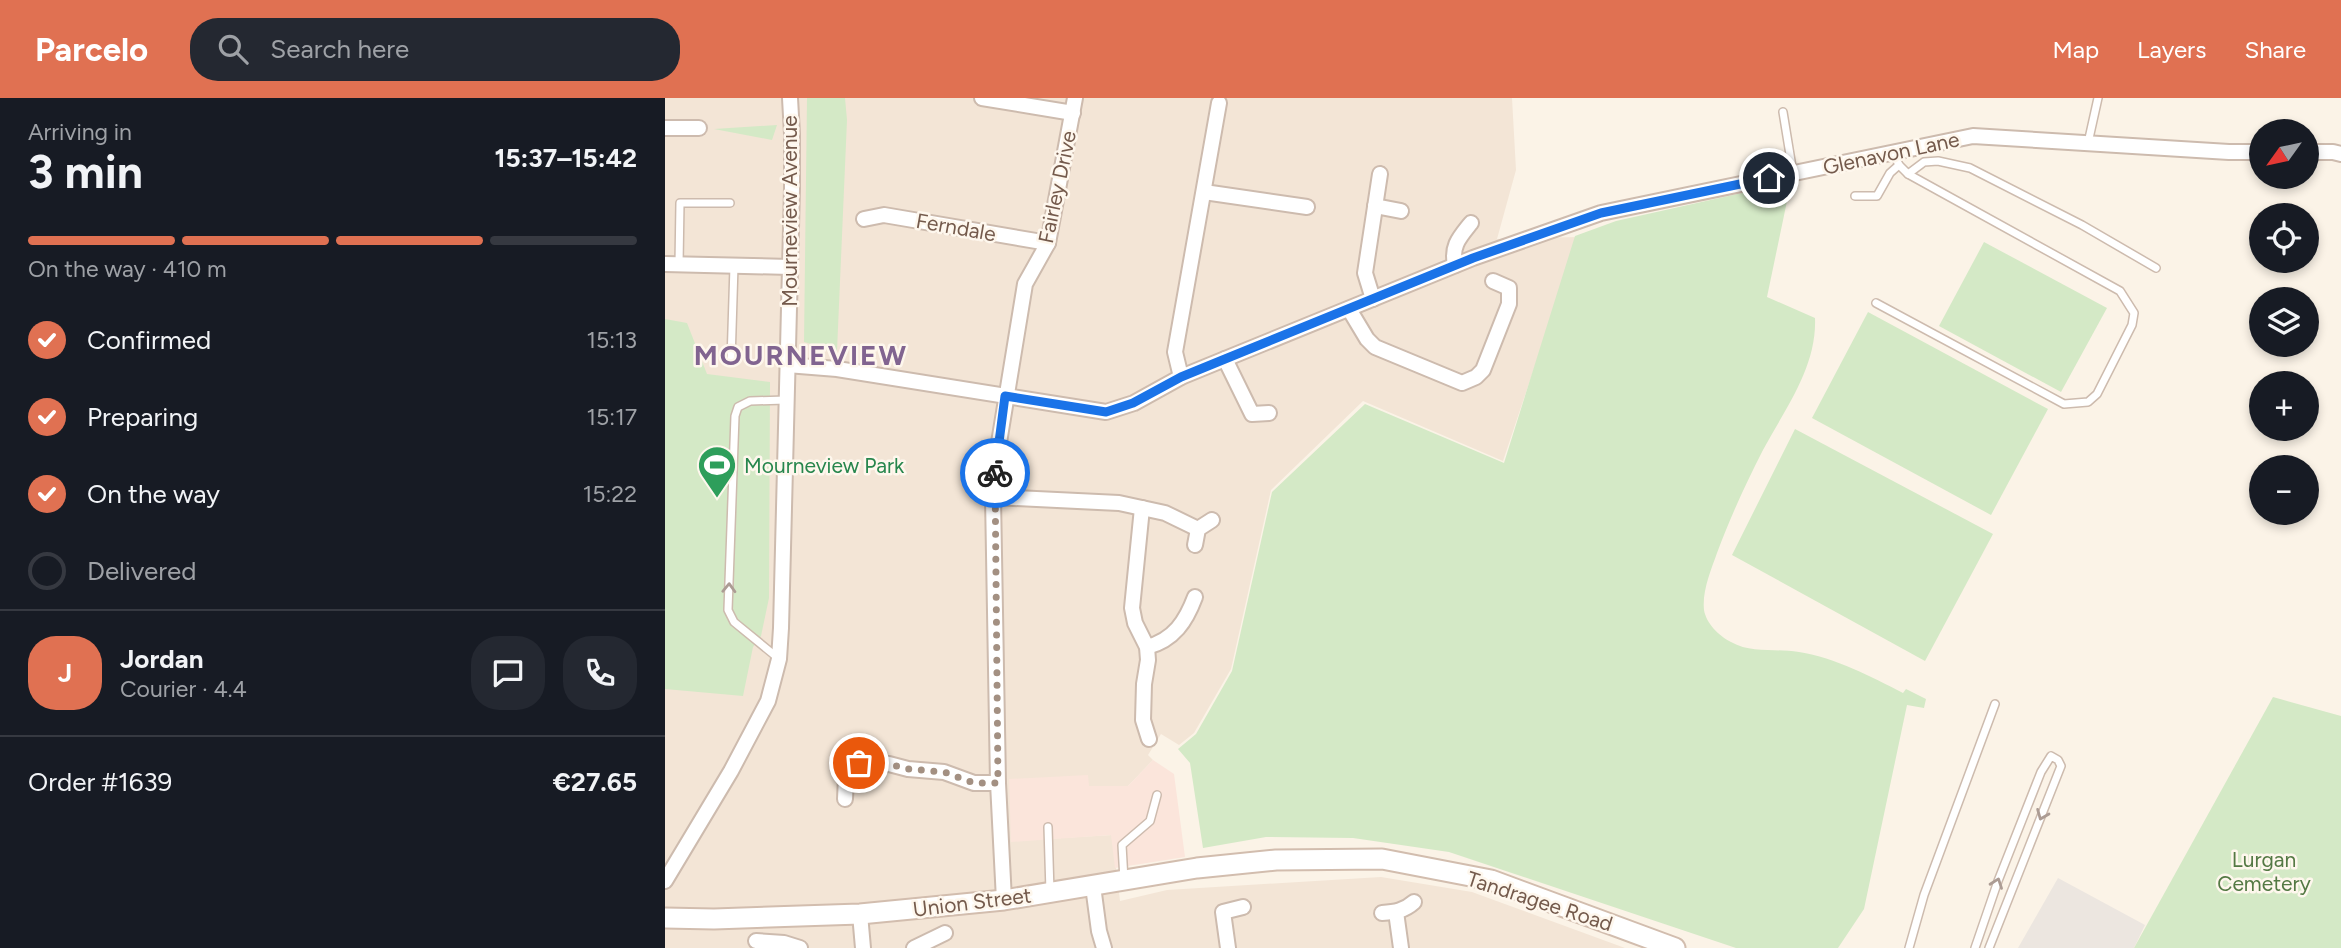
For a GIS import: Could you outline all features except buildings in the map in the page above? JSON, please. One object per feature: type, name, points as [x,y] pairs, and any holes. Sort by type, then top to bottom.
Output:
[{"type":"street","name":"Mourneview Avenue","points":[[665,881],[731,771],[768,701],[779,659],[790,267],[790,98]]},
{"type":"street","points":[[982,98],[1074,105]]},
{"type":"street","points":[[1181,377],[1175,352],[1219,103]]},
{"type":"street","name":"Fairley Drive","points":[[1004,900],[998,783],[993,496],[995,467],[1025,284],[1048,243],[1074,105]]},
{"type":"street","points":[[665,128],[699,128]]},
{"type":"street","name":"Glenavon Lane","points":[[1005,396],[1101,412],[1133,403],[1181,377],[1455,265],[1601,213],[1793,173],[1896,158],[1973,135],[2249,152]]},
{"type":"street","points":[[2319,152],[2341,154]]},
{"type":"street","points":[[1373,299],[1365,273],[1380,174]]},
{"type":"street","points":[[1204,192],[1307,207]]},
{"type":"street","points":[[1375,206],[1401,211]]},
{"type":"street","name":"Ferndale","points":[[864,219],[884,215],[1048,243]]},
{"type":"street","points":[[1455,265],[1453,252],[1471,223]]},
{"type":"street","points":[[672,264],[790,267]]},
{"type":"street","points":[[1349,309],[1367,340],[1375,347],[1462,383],[1476,377],[1483,370],[1509,304],[1509,288],[1493,281]]},
{"type":"street","points":[[1225,359],[1252,414],[1269,412]]},
{"type":"street","points":[[787,365],[837,369],[1005,396]]},
{"type":"street","points":[[993,496],[1119,503],[1165,513],[1198,529]]},
{"type":"street","points":[[1142,509],[1132,608],[1135,623],[1147,647],[1143,720],[1149,739]]},
{"type":"street","points":[[1195,545],[1198,529],[1212,520]]},
{"type":"street","points":[[1147,647],[1162,643],[1182,625],[1195,597]]},
{"type":"street","points":[[845,799],[846,777],[851,766],[859,763],[889,764],[908,769],[944,772],[974,783],[998,783]]},
{"type":"street","name":"Tandragee Road","points":[[1276,860],[1382,859],[1491,880],[1675,948]]},
{"type":"street","name":"Union Street","points":[[665,918],[860,915],[1004,900],[1197,868],[1276,860]]},
{"type":"street","points":[[1093,886],[1104,948]]},
{"type":"street","points":[[1401,948],[1389,913],[1407,909],[1414,902]]},
{"type":"street","points":[[1228,948],[1223,912],[1243,907]]},
{"type":"street","points":[[860,915],[863,948]]},
{"type":"street","points":[[914,948],[933,944],[945,933]]},
{"type":"street","points":[[765,944],[785,943],[800,948]]},
{"type":"lane","points":[[2088,143],[2098,98]]},
{"type":"lane","points":[[1783,112],[1793,173]]},
{"type":"lane","points":[[1876,303],[2064,404],[2088,402],[2097,394],[2132,325],[2134,313],[2120,291],[1908,174],[1896,158]]},
{"type":"lane","points":[[1855,196],[1877,196],[1896,158]]},
{"type":"lane","points":[[1908,174],[1924,162],[1938,161],[1970,167],[2082,225],[2156,268]]},
{"type":"lane","points":[[672,264],[680,203],[730,203]]},
{"type":"lane","points":[[731,361],[734,266]]},
{"type":"lane","points":[[779,659],[734,622],[728,610],[734,416],[739,407],[750,401],[786,400]]},
{"type":"lane","points":[[1909,948],[1924,895],[1995,704]]},
{"type":"lane","points":[[1975,948],[2007,857],[2041,772],[2051,755],[2061,766],[1989,948]]},
{"type":"lane","points":[[1124,881],[1122,845],[1150,821],[1157,794]]},
{"type":"lane","points":[[1048,827],[1050,893]]},
{"type":"shaded area","points":[[665,98],[1512,98],[1516,170],[1497,239],[1578,237],[1503,461],[1363,401],[1271,490],[1231,669],[1194,733],[1179,745],[1161,734],[1148,755],[1153,760],[1128,786],[1088,786],[1088,775],[1011,841],[1112,835],[1120,901],[1167,890],[1381,877],[1472,892],[1625,948],[665,948]]},
{"type":"shaded area","points":[[1153,760],[1174,774],[1185,857],[1115,868],[1111,835],[1011,842],[1009,779],[1088,775],[1089,786],[1128,786]]},
{"type":"shaded area","points":[[2058,878],[2145,925],[2134,948],[2018,948]]},
{"type":"green space","points":[[807,98],[845,98],[847,120],[837,351],[804,342]]},
{"type":"green space","points":[[777,125],[772,140],[714,129]]},
{"type":"green space","points":[[1791,182],[1767,297],[1815,318],[1811,354],[1798,387],[1757,462],[1727,527],[1707,581],[1704,610],[1707,620],[1718,633],[1739,646],[1799,652],[1826,659],[1903,693],[1906,689],[1926,699],[1924,708],[1907,705],[1864,909],[1838,948],[1736,948],[1449,852],[1353,838],[1266,837],[1203,848],[1190,763],[1178,749],[1196,734],[1232,671],[1272,492],[1365,404],[1504,463],[1575,236],[1616,221]]},
{"type":"green space","points":[[1984,242],[2107,308],[2061,392],[1939,326]]},
{"type":"green space","points":[[1868,312],[2048,409],[1991,515],[1812,418]]},
{"type":"green space","name":"Mourneview Park","points":[[665,319],[687,323],[707,374],[770,382],[769,598],[761,636],[753,647],[743,696],[665,689]]},
{"type":"green space","points":[[1795,429],[1993,534],[1925,661],[1732,555]]},
{"type":"green space","name":"Lurgan Cemetery","points":[[2273,697],[2341,716],[2341,948],[2134,948]]},
{"type":"way so far","points":[[859,763],[889,764],[908,769],[944,772],[974,783],[998,783],[993,496],[995,473]]},
{"type":"place","name":"Mourneview Park","points":[[717,499]]},
{"type":"district","name":"MOURNEVIEW","points":[[801,355]]},
{"type":"route","points":[[995,473],[1005,396],[1106,412],[1133,403],[1181,377],[1473,258],[1601,213],[1769,178]]}]
